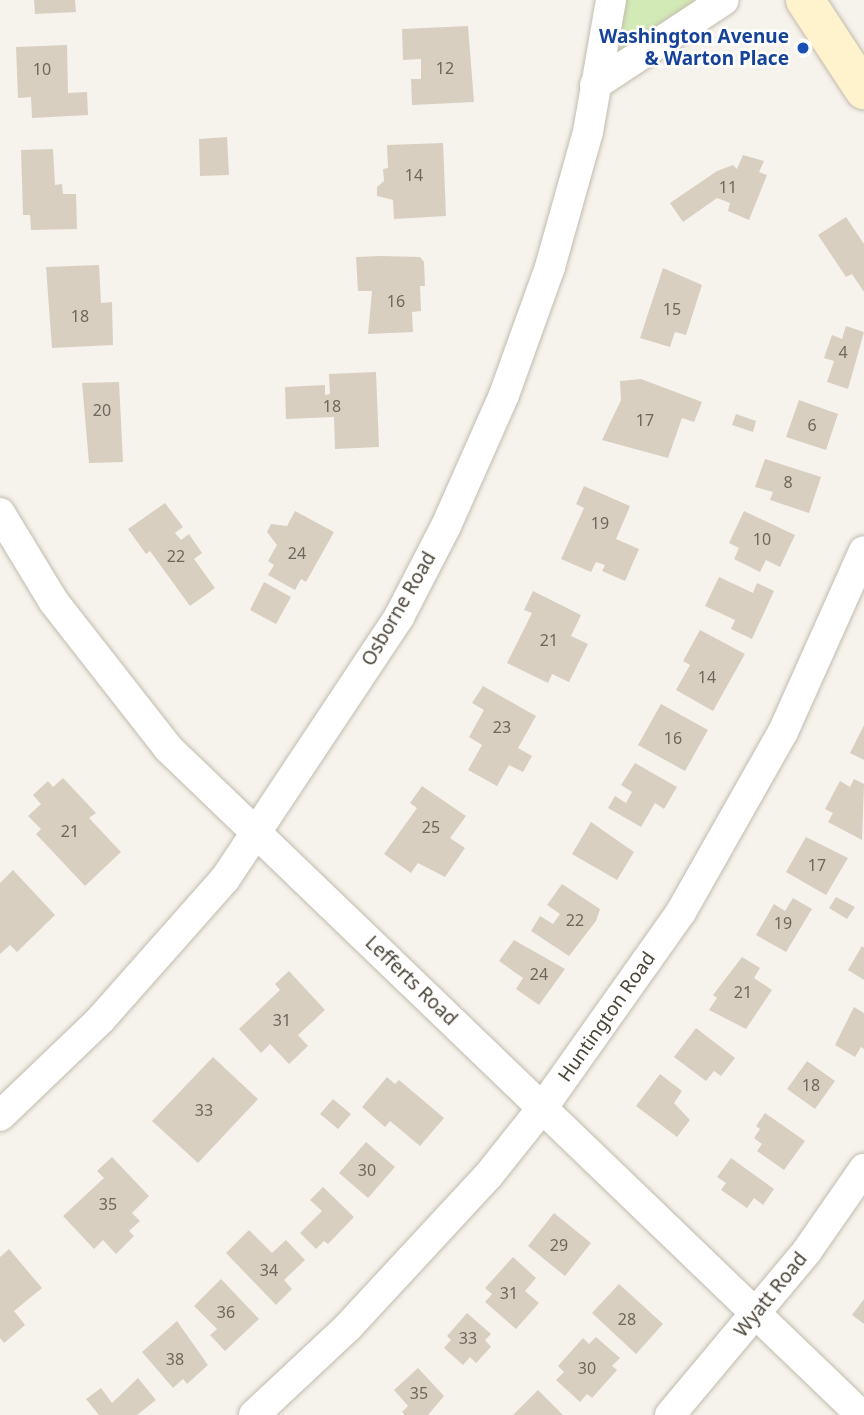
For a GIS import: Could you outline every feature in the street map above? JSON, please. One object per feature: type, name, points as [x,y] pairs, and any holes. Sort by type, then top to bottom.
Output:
[{"type":"main road","points":[[805,0],[864,90]]},
{"type":"street","name":"Osborne Road","points":[[0,1116],[148,969],[257,833],[399,617],[446,526],[504,395],[550,267],[587,132],[611,0]]},
{"type":"street","points":[[595,85],[724,0]]},
{"type":"street","name":"Lefferts Road","points":[[0,513],[54,602],[104,672],[168,748],[861,1415]]},
{"type":"street","name":"Huntington Road","points":[[254,1415],[402,1270],[542,1108],[681,912],[783,732],[864,551]]},
{"type":"street","name":"Wyatt Road","points":[[670,1415],[757,1314],[864,1169]]},
{"type":"green space","points":[[611,0],[724,0],[595,85]]},
{"type":"building","points":[[34,0],[75,0],[76,12],[35,14]]},
{"type":"building","points":[[468,26],[474,102],[412,105],[411,79],[421,79],[421,59],[403,60],[402,29]]},
{"type":"building","points":[[67,45],[68,93],[87,92],[88,115],[32,118],[31,97],[18,98],[16,47]]},
{"type":"building","points":[[227,137],[229,175],[200,176],[199,139]]},
{"type":"building","points":[[443,143],[446,216],[394,219],[393,200],[377,196],[377,187],[384,181],[383,169],[388,168],[387,145]]},
{"type":"building","points":[[53,149],[55,185],[62,184],[63,194],[76,194],[77,229],[31,230],[30,215],[23,215],[21,150]]},
{"type":"building","points":[[743,155],[764,161],[759,172],[767,175],[749,220],[728,211],[730,203],[717,198],[683,222],[670,203],[717,171],[733,165],[737,169]]},
{"type":"building","points":[[846,217],[864,244],[864,292],[852,274],[846,277],[818,235]]},
{"type":"building","points":[[356,257],[420,257],[424,262],[425,286],[420,286],[421,311],[412,312],[413,332],[368,334],[372,291],[358,291]]},
{"type":"building","points":[[99,265],[101,303],[112,302],[113,345],[52,348],[46,267]]},
{"type":"building","points":[[663,268],[702,285],[686,335],[675,332],[670,347],[640,338]]},
{"type":"building","points":[[846,326],[864,332],[848,389],[827,382],[834,361],[824,358],[832,335],[842,339]]},
{"type":"building","points":[[376,372],[379,447],[335,449],[334,417],[286,419],[285,387],[325,385],[325,395],[330,394],[329,374]]},
{"type":"building","points":[[641,379],[702,402],[694,422],[682,418],[668,458],[602,440],[621,400],[620,381]]},
{"type":"building","points":[[119,382],[123,462],[89,463],[82,383]]},
{"type":"building","points":[[799,400],[838,414],[826,450],[786,437]]},
{"type":"building","points":[[736,414],[756,421],[753,432],[732,425]]},
{"type":"building","points":[[765,459],[821,477],[809,513],[770,500],[773,492],[755,487]]},
{"type":"building","points":[[584,486],[630,506],[616,539],[639,549],[625,581],[602,571],[605,565],[596,562],[591,572],[561,559],[584,508],[576,504]]},
{"type":"building","points":[[165,503],[183,527],[175,533],[181,540],[189,534],[202,553],[194,559],[215,588],[190,606],[150,551],[146,554],[128,529]]},
{"type":"building","points":[[295,511],[334,532],[306,582],[301,579],[295,590],[268,575],[274,565],[268,561],[277,545],[267,532],[271,524],[287,526]]},
{"type":"building","points":[[744,511],[795,535],[780,567],[766,560],[760,572],[734,559],[739,548],[729,543]]},
{"type":"building","points":[[719,577],[753,593],[757,583],[774,591],[752,639],[731,629],[735,620],[705,606]]},
{"type":"building","points":[[264,582],[291,597],[276,624],[250,610]]},
{"type":"building","points":[[533,591],[581,615],[571,636],[588,644],[569,682],[552,674],[548,683],[507,663],[532,613],[524,610]]},
{"type":"building","points":[[700,630],[745,654],[713,711],[676,690],[690,665],[683,661]]},
{"type":"building","points":[[483,686],[536,716],[518,748],[532,756],[523,772],[509,765],[497,786],[468,770],[482,745],[469,737],[484,710],[472,703]]},
{"type":"building","points":[[661,704],[708,730],[685,771],[638,745]]},
{"type":"building","points":[[864,725],[864,760],[850,753]]},
{"type":"building","points":[[635,763],[677,787],[664,809],[655,803],[641,827],[608,808],[615,796],[626,803],[632,792],[621,785]]},
{"type":"building","points":[[63,778],[96,813],[89,818],[121,852],[85,886],[36,834],[41,829],[28,816],[41,804],[33,795],[48,781],[53,787]]},
{"type":"building","points":[[854,779],[864,784],[862,840],[828,822],[833,813],[825,809],[840,781],[850,787]]},
{"type":"building","points":[[422,786],[466,816],[450,838],[465,848],[445,877],[418,863],[411,873],[384,854],[417,808],[410,803]]},
{"type":"building","points":[[591,822],[634,852],[617,880],[572,854]]},
{"type":"building","points":[[806,837],[848,858],[826,895],[786,872]]},
{"type":"building","points":[[13,870],[55,915],[17,952],[10,945],[0,954],[0,883]]},
{"type":"building","points":[[562,884],[600,909],[596,921],[569,956],[531,931],[540,916],[553,924],[560,914],[547,905]]},
{"type":"building","points":[[836,897],[855,907],[847,919],[829,908]]},
{"type":"building","points":[[793,898],[812,909],[786,952],[756,935],[774,904],[785,911]]},
{"type":"building","points":[[514,940],[565,969],[539,1005],[516,989],[523,978],[499,961]]},
{"type":"building","points":[[862,946],[864,948],[864,980],[848,970]]},
{"type":"building","points":[[742,957],[760,968],[754,978],[772,990],[746,1029],[709,1010],[717,998],[713,995]]},
{"type":"building","points":[[289,971],[325,1010],[298,1035],[308,1046],[289,1064],[270,1044],[261,1053],[239,1029],[280,990],[275,984]]},
{"type":"building","points":[[854,1007],[864,1013],[864,1049],[861,1047],[855,1057],[835,1045]]},
{"type":"building","points":[[696,1028],[735,1058],[721,1076],[714,1071],[706,1081],[674,1057]]},
{"type":"building","points":[[213,1057],[258,1099],[198,1163],[152,1121]]},
{"type":"building","points":[[807,1061],[835,1081],[815,1109],[787,1089]]},
{"type":"building","points":[[660,1074],[682,1091],[674,1103],[690,1120],[677,1137],[636,1106]]},
{"type":"building","points":[[387,1077],[395,1084],[399,1080],[444,1118],[420,1146],[390,1121],[385,1127],[362,1107]]},
{"type":"building","points":[[333,1099],[351,1114],[338,1129],[320,1114]]},
{"type":"building","points":[[765,1113],[805,1141],[784,1170],[757,1151],[762,1144],[754,1138],[760,1129],[756,1126]]},
{"type":"building","points":[[366,1142],[395,1167],[368,1198],[339,1173]]},
{"type":"building","points":[[112,1157],[149,1196],[132,1213],[140,1221],[129,1231],[134,1236],[116,1254],[103,1240],[94,1249],[63,1216],[104,1178],[97,1171]]},
{"type":"building","points":[[731,1158],[774,1189],[763,1205],[754,1198],[747,1208],[721,1190],[726,1183],[717,1177]]},
{"type":"building","points":[[323,1187],[354,1217],[328,1244],[324,1241],[316,1249],[300,1233],[322,1211],[310,1200]]},
{"type":"building","points":[[554,1213],[591,1243],[565,1276],[528,1246]]},
{"type":"building","points":[[249,1230],[272,1253],[286,1240],[305,1260],[284,1280],[292,1289],[276,1305],[226,1253]]},
{"type":"building","points":[[9,1249],[42,1288],[14,1311],[25,1325],[4,1343],[0,1338],[0,1257]]},
{"type":"building","points":[[513,1257],[536,1278],[525,1291],[539,1303],[516,1329],[485,1302],[492,1294],[485,1288]]},
{"type":"building","points":[[221,1279],[259,1319],[225,1351],[210,1335],[217,1329],[194,1306]]},
{"type":"building","points":[[619,1284],[663,1324],[636,1354],[592,1313]]},
{"type":"building","points":[[864,1299],[864,1324],[852,1315]]},
{"type":"building","points":[[467,1313],[491,1334],[485,1340],[491,1347],[476,1363],[470,1357],[463,1365],[444,1348],[451,1340],[447,1336]]},
{"type":"building","points":[[177,1321],[208,1365],[187,1384],[183,1379],[173,1388],[142,1352]]},
{"type":"building","points":[[596,1337],[620,1358],[612,1366],[617,1370],[592,1398],[587,1394],[580,1402],[556,1380],[564,1372],[558,1366],[583,1338],[589,1344]]},
{"type":"building","points":[[418,1368],[444,1396],[428,1415],[405,1415],[402,1412],[408,1406],[394,1390]]},
{"type":"building","points":[[138,1378],[156,1400],[137,1415],[99,1415],[86,1399],[101,1388],[112,1403]]},
{"type":"building","points":[[538,1390],[563,1415],[513,1415]]},
{"type":"place","name":"Washington Avenue & Warton Place","points":[[803,48]]}]
